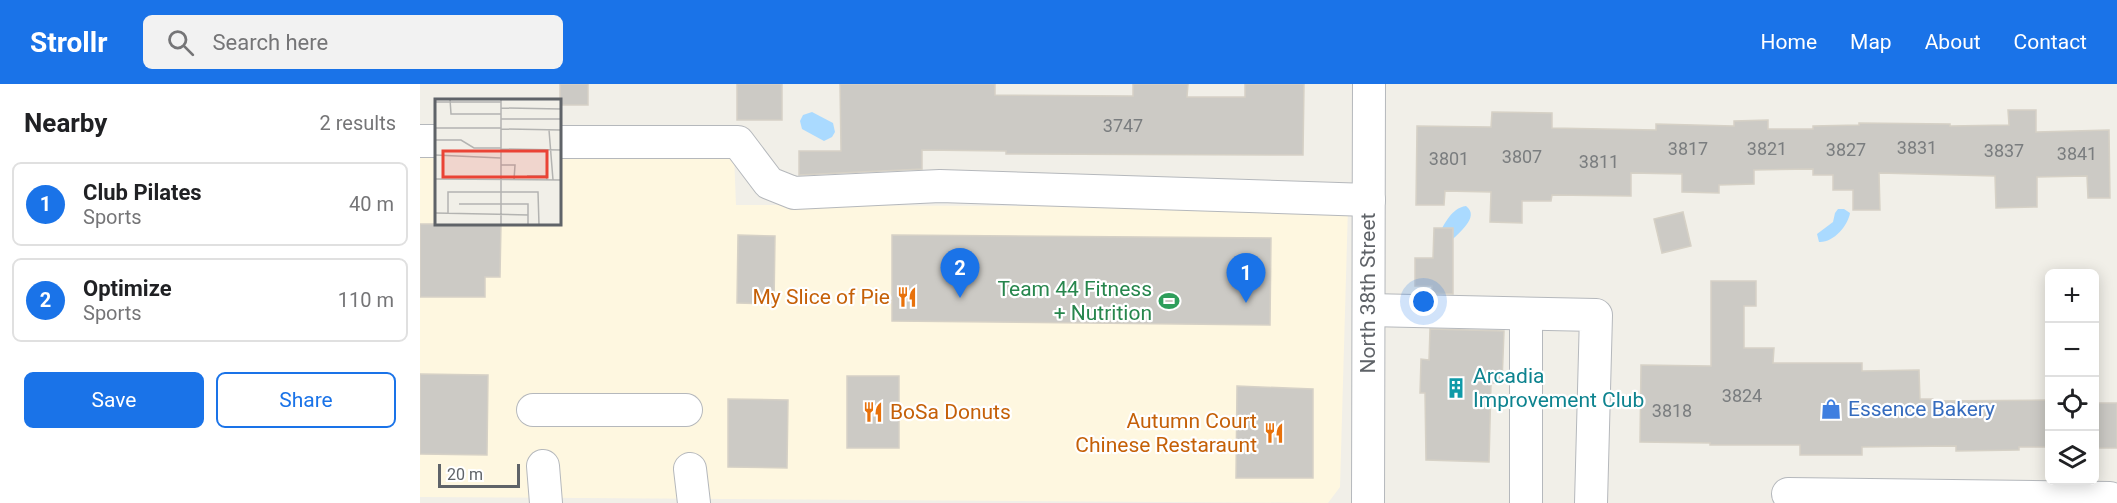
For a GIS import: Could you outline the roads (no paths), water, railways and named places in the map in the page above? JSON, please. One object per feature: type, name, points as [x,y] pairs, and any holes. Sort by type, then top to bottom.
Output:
[{"type":"street","name":"North 38th Street","points":[[1368,503],[1369,84]]},
{"type":"street","points":[[561,142],[738,142],[769,183],[794,193],[940,186],[1368,200]]},
{"type":"street","points":[[1368,310],[1596,315],[1591,503]]},
{"type":"street","points":[[1526,314],[1526,503]]},
{"type":"street","points":[[533,410],[686,410]]},
{"type":"street","points":[[543,465],[546,503]]},
{"type":"street","points":[[690,469],[694,503]]},
{"type":"street","points":[[1788,494],[2110,498],[2115,503]]},
{"type":"water","points":[[812,112],[833,123],[835,132],[832,137],[824,141],[802,129],[800,121],[803,115]]},
{"type":"water","points":[[1466,206],[1471,215],[1462,230],[1449,243],[1438,236],[1452,213]]},
{"type":"water","points":[[1838,209],[1844,209],[1850,213],[1849,218],[1834,237],[1819,242],[1817,234],[1833,222]]},
{"type":"place","name":"My Slice of Pie","points":[[907,297]]},
{"type":"place","name":"Optimize","points":[[960,298]]},
{"type":"place","name":"Team 44 Fitness + Nutrition","points":[[1169,301]]},
{"type":"place","name":"Club Pilates","points":[[1246,303]]},
{"type":"place","name":"Arcadia Improvement Club","points":[[1456,388]]},
{"type":"place","name":"Essence Bakery","points":[[1831,409]]},
{"type":"place","name":"BoSa Donuts","points":[[873,412]]},
{"type":"place","name":"Autumn Court Chinese Restaraunt","points":[[1274,433]]}]
